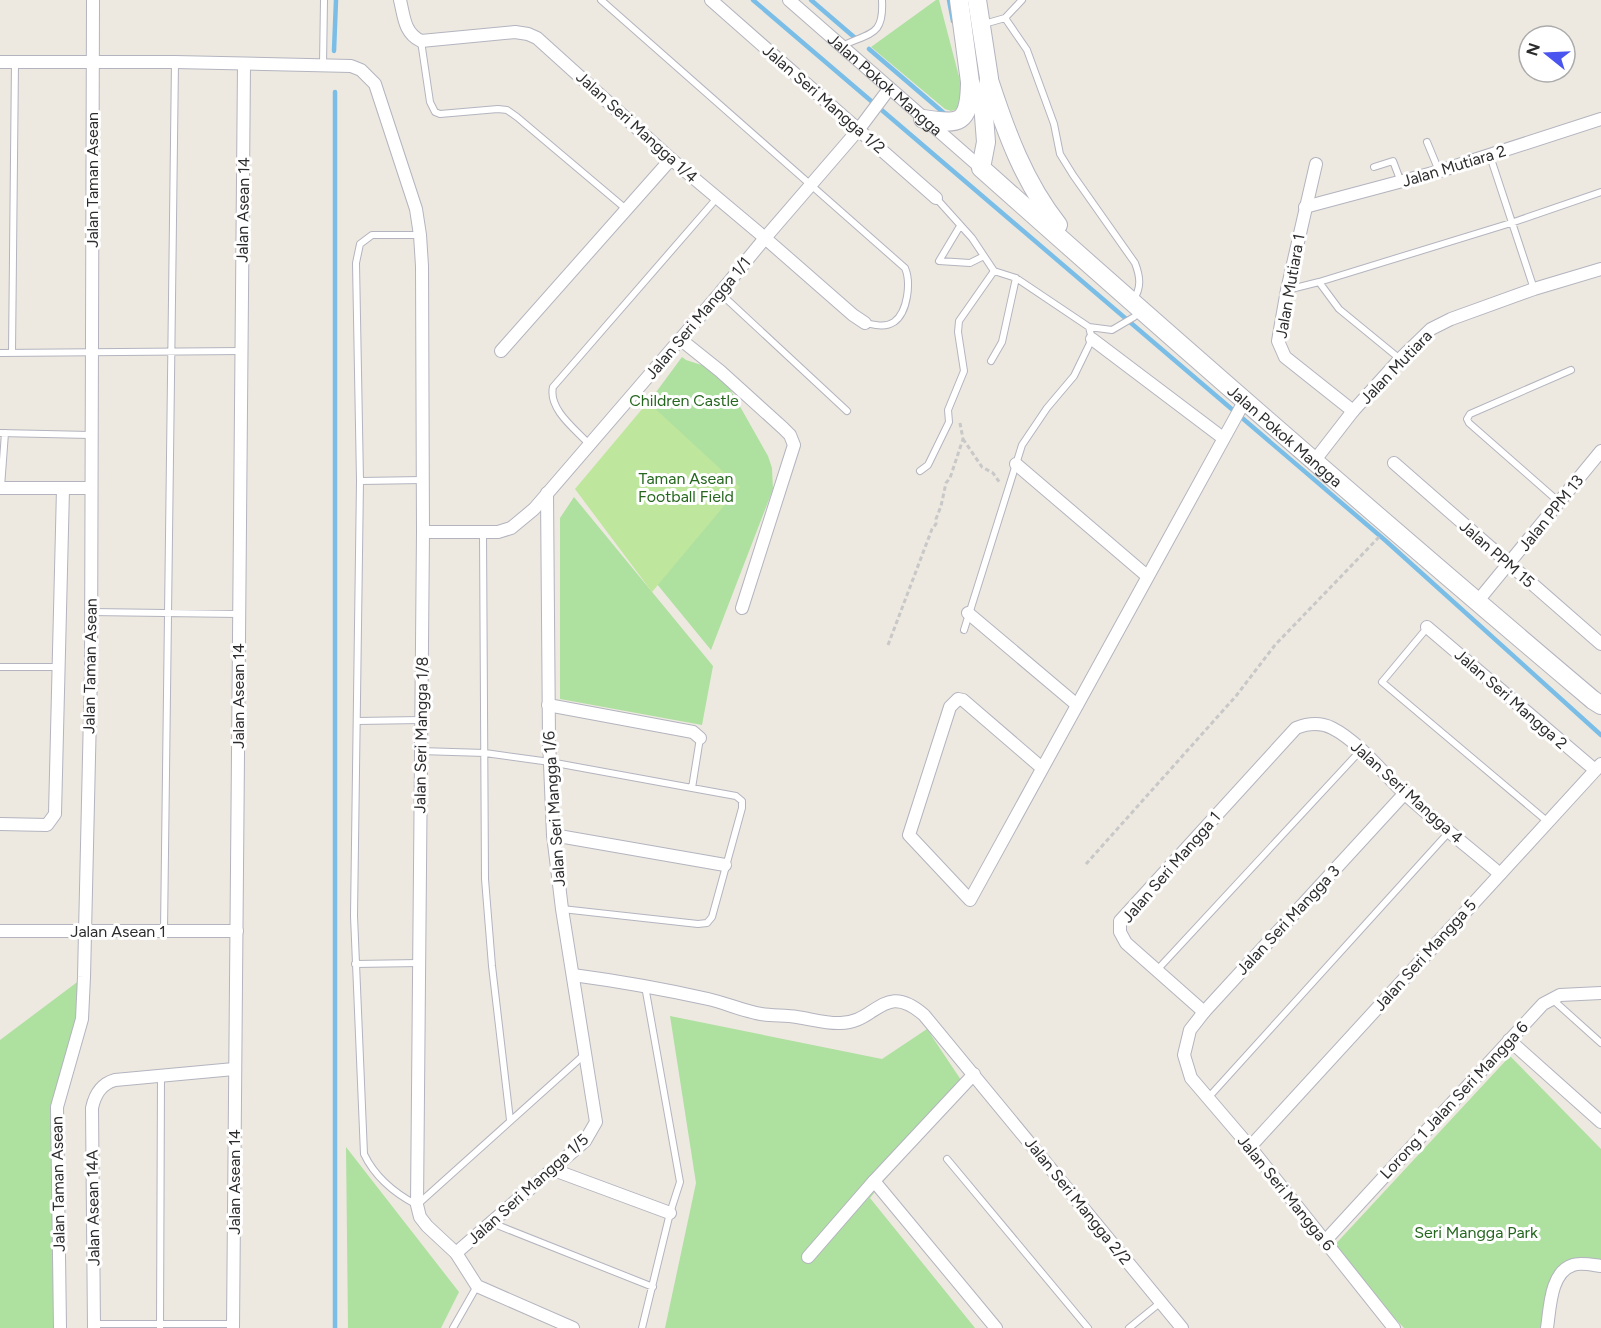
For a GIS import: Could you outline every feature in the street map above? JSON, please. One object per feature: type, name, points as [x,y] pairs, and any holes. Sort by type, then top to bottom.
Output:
[{"type":"street","name":"Jalan Taman Asean","points":[[60,1328],[57,1107],[82,1019],[85,932],[91,612],[93,0]]},
{"type":"street","points":[[400,0],[407,29],[414,38],[421,41]]},
{"type":"street","name":"Jalan Seri Mangga 1/2","points":[[711,0],[936,198]]},
{"type":"street","name":"Jalan Pokok Mangga","points":[[789,0],[842,46],[885,94],[923,119],[1086,262],[1239,411],[1315,460],[1598,705]]},
{"type":"street","points":[[923,119],[941,122],[961,119],[967,113],[970,103],[970,82],[959,0]]},
{"type":"street","points":[[977,0],[989,78],[1022,169],[1043,207],[1086,262]]},
{"type":"street","name":"Jalan Seri Mangga 1/4","points":[[421,41],[515,32],[537,38],[671,159],[865,323]]},
{"type":"street","points":[[0,62],[322,64]]},
{"type":"street","name":"Jalan Asean 14","points":[[233,1326],[244,64]]},
{"type":"street","name":"Jalan Seri Mangga 1/8","points":[[322,64],[351,66],[361,70],[375,84],[416,209],[420,235],[423,532],[417,1205]]},
{"type":"street","points":[[981,168],[986,142],[983,103],[988,94],[989,78]]},
{"type":"street","points":[[970,82],[975,98],[983,103]]},
{"type":"street","name":"Jalan Seri Mangga 1/1","points":[[423,532],[483,533],[511,528],[534,509],[720,294],[859,129],[885,94]]},
{"type":"street","name":"Jalan Mutiara 2","points":[[1305,207],[1440,171],[1601,119]]},
{"type":"street","points":[[501,351],[671,159]]},
{"type":"street","name":"Jalan Mutiara 1","points":[[1316,164],[1279,331],[1281,350],[1285,357],[1353,411]]},
{"type":"street","name":"Jalan Mutiara","points":[[1315,460],[1353,411],[1431,329],[1441,323],[1534,289],[1601,269]]},
{"type":"street","points":[[1090,333],[1223,438]]},
{"type":"street","points":[[680,339],[720,371],[783,428],[790,435],[794,445],[742,608]]},
{"type":"street","points":[[1042,768],[963,700],[958,699],[950,707],[909,835],[970,900],[1239,411]]},
{"type":"street","name":"Jalan PPM 13","points":[[1477,602],[1601,451]]},
{"type":"street","points":[[1016,464],[1148,576]]},
{"type":"street","name":"Jalan PPM 15","points":[[1394,464],[1601,644]]},
{"type":"street","points":[[1,488],[90,488]]},
{"type":"street","points":[[0,824],[47,825],[55,814],[63,489]]},
{"type":"street","name":"Jalan Seri Mangga 1/6","points":[[548,493],[548,705],[553,835],[562,909],[596,1122]]},
{"type":"street","points":[[968,614],[1077,705]]},
{"type":"street","name":"Jalan Seri Mangga 2","points":[[1428,627],[1598,767]]},
{"type":"street","points":[[548,705],[693,732],[700,738]]},
{"type":"street","name":"Jalan Seri Mangga 4","points":[[1308,723],[1333,728],[1361,750],[1405,793],[1500,874]]},
{"type":"street","name":"Jalan Seri Mangga 1","points":[[1204,1012],[1126,943],[1120,932],[1120,921],[1296,728],[1308,723]]},
{"type":"street","name":"Jalan Seri Mangga 5","points":[[1250,1148],[1598,767]]},
{"type":"street","name":"Jalan Seri Mangga 3","points":[[1184,1055],[1190,1030],[1204,1012],[1405,793]]},
{"type":"street","points":[[553,835],[725,865]]},
{"type":"street","name":"Jalan Asean 1","points":[[0,931],[237,931]]},
{"type":"street","name":"Jalan Seri Mangga 2/2","points":[[573,975],[644,985],[712,1000],[760,1014],[794,1016],[840,1023],[855,1021],[882,1004],[893,1001],[905,1002],[915,1007],[974,1074],[1182,1328]]},
{"type":"street","points":[[1552,998],[1560,995],[1601,993]]},
{"type":"street","name":"Lorong 1 Jalan Seri Mangga 6","points":[[1325,1241],[1509,1040],[1543,1004],[1552,998]]},
{"type":"street","points":[[1509,1040],[1601,1122]]},
{"type":"street","name":"Jalan Seri Mangga 6","points":[[1184,1055],[1191,1078],[1394,1328]]},
{"type":"street","points":[[161,1074],[234,1069]]},
{"type":"street","name":"Jalan Asean 14A","points":[[94,1326],[92,1108],[94,1097],[107,1083],[115,1080],[161,1074]]},
{"type":"street","points":[[808,1257],[874,1181],[974,1074]]},
{"type":"street","name":"Jalan Seri Mangga 1/5","points":[[456,1254],[585,1141],[596,1122]]},
{"type":"street","points":[[554,1170],[670,1214]]},
{"type":"street","points":[[874,1181],[996,1328]]},
{"type":"street","points":[[417,1205],[420,1217],[456,1254],[477,1286],[573,1328]]},
{"type":"street","points":[[1547,1328],[1554,1288],[1561,1273],[1573,1264],[1601,1266]]},
{"type":"lane","points":[[322,64],[324,0]]},
{"type":"lane","points":[[601,0],[905,268],[910,279],[901,313],[894,322],[880,327],[865,323]]},
{"type":"lane","points":[[842,46],[878,28],[882,21],[882,0]]},
{"type":"lane","points":[[1014,9],[1015,0]]},
{"type":"lane","points":[[981,25],[1005,18],[1022,0]]},
{"type":"lane","points":[[936,198],[972,238],[994,271],[1016,278],[1090,333],[1112,330],[1135,310],[1139,275],[1135,263],[1072,176],[1060,154],[1054,124],[1027,50],[1005,18]]},
{"type":"lane","points":[[421,41],[430,102],[435,112],[440,114],[507,110],[550,143],[626,210]]},
{"type":"lane","points":[[12,353],[15,62]]},
{"type":"lane","points":[[164,931],[170,614],[170,352],[175,62]]},
{"type":"lane","points":[[1427,142],[1440,171]]},
{"type":"lane","points":[[1490,156],[1534,289]]},
{"type":"lane","points":[[1374,167],[1393,161],[1401,182]]},
{"type":"lane","points":[[1287,290],[1511,223],[1601,192]]},
{"type":"lane","points":[[589,444],[553,404],[551,395],[553,387],[717,198]]},
{"type":"lane","points":[[960,226],[939,261],[970,263],[984,256]]},
{"type":"lane","points":[[420,235],[372,235],[360,244],[356,263],[360,481],[354,916],[364,1154],[395,1193],[417,1205],[585,1054]]},
{"type":"lane","points":[[920,471],[928,465],[949,422],[948,410],[964,371],[958,332],[959,321],[994,271]]},
{"type":"lane","points":[[990,361],[1002,342],[1016,278]]},
{"type":"lane","points":[[1318,282],[1339,309],[1400,359]]},
{"type":"lane","points":[[720,294],[847,411]]},
{"type":"lane","points":[[964,630],[1022,445],[1035,424],[1074,376],[1090,333]]},
{"type":"lane","points":[[0,353],[242,351]]},
{"type":"lane","points":[[1560,502],[1469,423],[1467,418],[1470,414],[1571,370]]},
{"type":"lane","points":[[1,488],[2,433],[90,435]]},
{"type":"lane","points":[[360,481],[423,480]]},
{"type":"lane","points":[[483,533],[485,879],[510,1120]]},
{"type":"lane","points":[[91,612],[239,614]]},
{"type":"lane","points":[[1428,627],[1382,682],[1548,822]]},
{"type":"lane","points":[[0,667],[59,668]]},
{"type":"lane","points":[[357,721],[421,720]]},
{"type":"lane","points":[[692,788],[700,738]]},
{"type":"lane","points":[[1158,969],[1361,750]]},
{"type":"lane","points":[[420,751],[485,753],[550,762],[736,796],[742,801],[742,808],[711,917],[707,923],[698,924],[562,909]]},
{"type":"lane","points":[[1208,1098],[1450,831]]},
{"type":"lane","points":[[355,964],[419,963]]},
{"type":"lane","points":[[642,1328],[680,1182],[644,985]]},
{"type":"lane","points":[[1552,998],[1601,1043]]},
{"type":"lane","points":[[160,1326],[161,1074]]},
{"type":"lane","points":[[947,1159],[1088,1328]]},
{"type":"lane","points":[[492,1223],[653,1287]]},
{"type":"lane","points":[[453,1328],[477,1286]]},
{"type":"lane","points":[[1129,1328],[1161,1302]]},
{"type":"lane","points":[[94,1326],[233,1326]]},
{"type":"path","points":[[948,410],[961,424],[963,439],[982,467],[993,473],[1007,493]]},
{"type":"path","points":[[888,645],[932,529],[936,524],[946,483],[950,478],[963,439]]},
{"type":"path","points":[[1086,864],[1236,696],[1275,645],[1376,540]]},
{"type":"green space","points":[[939,0],[963,92],[957,109],[951,111],[945,109],[871,47]]},
{"type":"green space","name":"Taman Asean Football Field","points":[[682,357],[720,371],[768,456],[772,468],[773,489],[711,650],[579,489]]},
{"type":"green space","points":[[648,402],[740,487],[652,592],[575,489]]},
{"type":"green space","points":[[574,497],[713,666],[702,725],[560,699],[560,518]]},
{"type":"green space","points":[[84,977],[82,1019],[60,1098],[60,1328],[0,1328],[0,1040]]},
{"type":"green space","points":[[670,1016],[882,1059],[927,1029],[963,1083],[870,1198],[975,1328],[665,1328],[696,1183]]},
{"type":"green space","name":"Seri Mangga Park","points":[[1510,1056],[1601,1149],[1601,1263],[1564,1268],[1551,1328],[1404,1328],[1330,1250]]},
{"type":"green space","points":[[346,1147],[459,1292],[441,1328],[348,1328]]},
{"type":"waterway","points":[[334,51],[336,0]]},
{"type":"waterway","points":[[753,0],[1386,541],[1601,735]]},
{"type":"waterway","points":[[811,0],[854,37]]},
{"type":"waterway","points":[[949,0],[953,21]]},
{"type":"waterway","points":[[869,49],[945,114],[948,114]]},
{"type":"waterway","points":[[335,92],[335,1328]]},
{"type":"park label","name":"Children Castle","points":[[684,400]]}]
